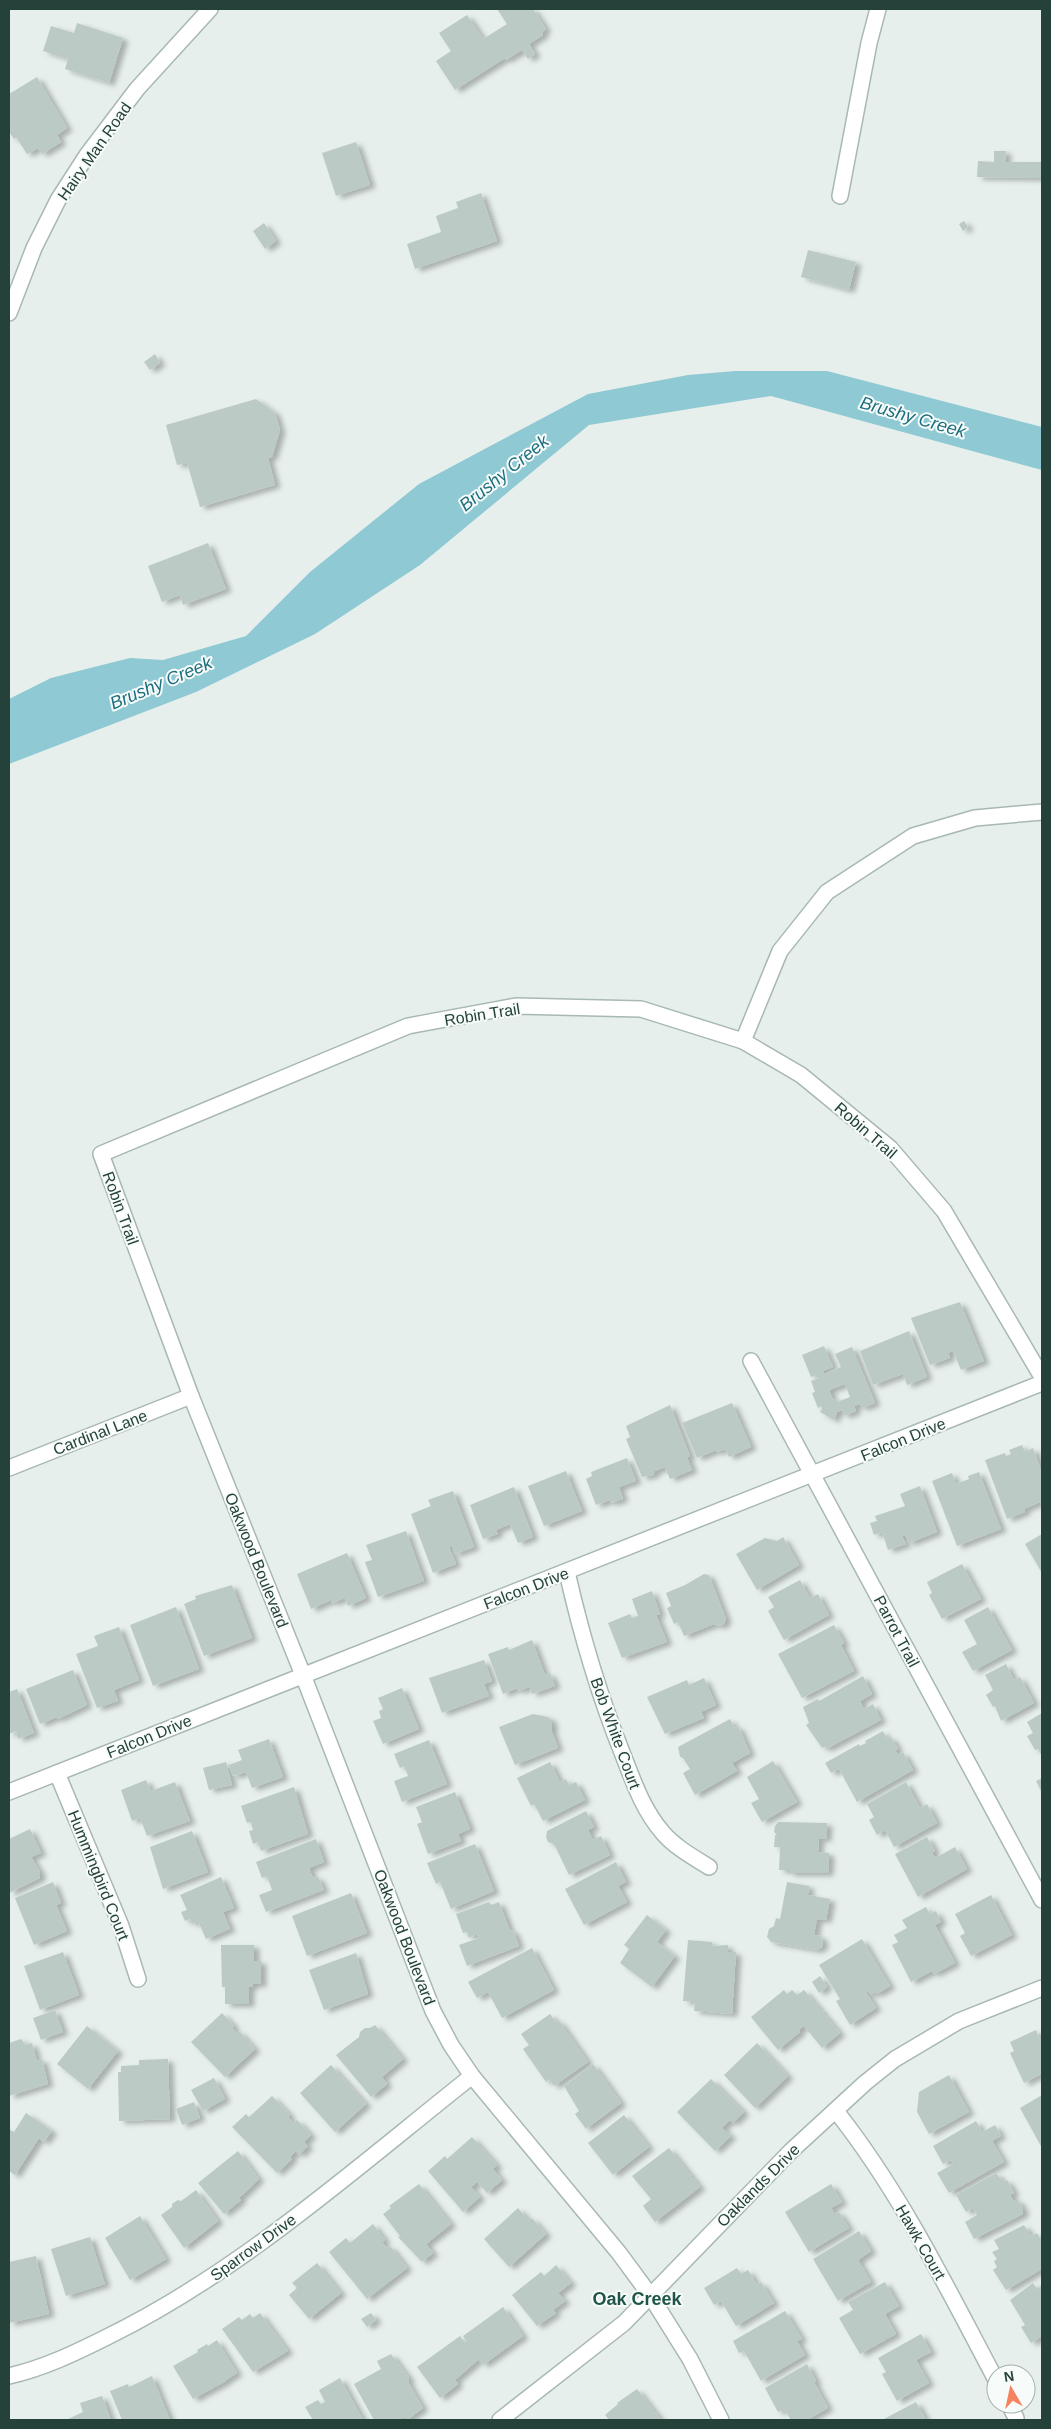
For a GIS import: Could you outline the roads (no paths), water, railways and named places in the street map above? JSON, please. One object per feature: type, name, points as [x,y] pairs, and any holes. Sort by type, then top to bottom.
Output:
[{"type":"street","name":"Hairy Man Road","points":[[9,313],[34,248],[87,155],[137,89],[210,9]]},
{"type":"street","points":[[840,196],[869,44],[878,9]]},
{"type":"street","points":[[744,1041],[780,951],[827,892],[913,836],[975,818],[1042,812]]},
{"type":"street","name":"Robin Trail","points":[[191,1396],[101,1154],[408,1026],[516,1006],[641,1009],[744,1041],[801,1075],[890,1148],[944,1211],[1042,1377]]},
{"type":"street","name":"Parrot Trail","points":[[751,1361],[1042,1900]]},
{"type":"street","name":"Falcon Drive","points":[[9,1792],[1042,1383]]},
{"type":"street","name":"Cardinal Lane","points":[[9,1468],[191,1396]]},
{"type":"street","name":"Oakwood Boulevard","points":[[191,1396],[304,1675],[434,2011],[452,2045],[472,2076],[619,2253],[650,2294],[690,2360],[721,2420]]},
{"type":"street","name":"Bob White Court","points":[[567,1572],[580,1627],[607,1716],[640,1799],[664,1834],[684,1852],[709,1867]]},
{"type":"street","name":"Hummingbird Court","points":[[57,1773],[121,1926],[138,1979]]},
{"type":"street","name":"Oaklands Drive","points":[[500,2420],[624,2322],[791,2151],[836,2112],[865,2083],[895,2059],[959,2021],[1042,1988]]},
{"type":"street","name":"Sparrow Drive","points":[[9,2376],[30,2371],[64,2358],[148,2317],[196,2288],[264,2240],[472,2076]]},
{"type":"street","name":"Hawk Court","points":[[836,2112],[882,2174],[942,2278],[988,2364]]},
{"type":"street","points":[[1014,2414],[1016,2418]]},
{"type":"water","name":"Brushy Creek","points":[[735,371],[827,371],[1042,427],[1042,470],[771,396],[589,425],[420,565],[315,634],[196,692],[9,764],[9,699],[51,678],[130,658],[163,660],[246,636],[310,572],[419,484],[588,394],[688,375]]},
{"type":"district","name":"Oak Creek","points":[[637,2299]]}]
